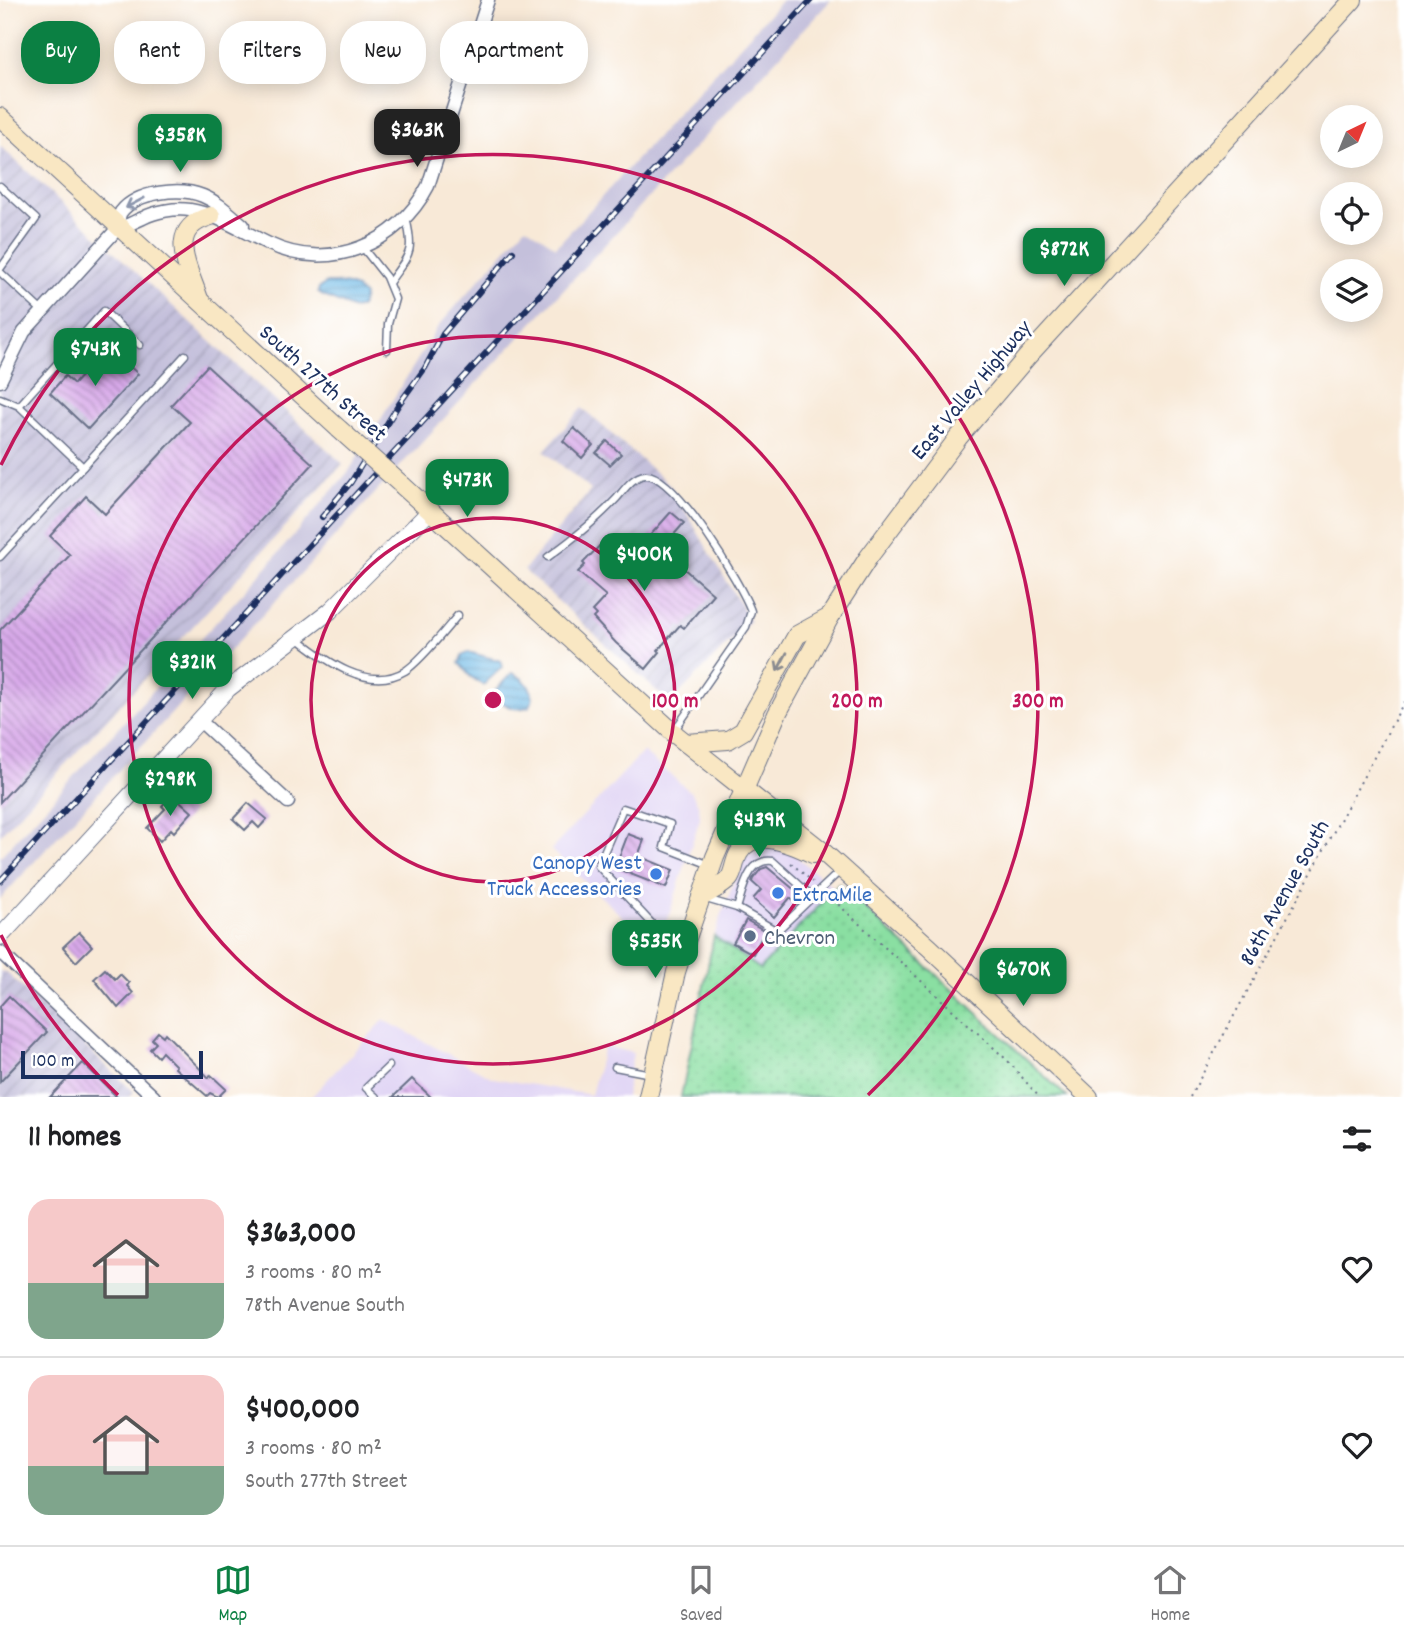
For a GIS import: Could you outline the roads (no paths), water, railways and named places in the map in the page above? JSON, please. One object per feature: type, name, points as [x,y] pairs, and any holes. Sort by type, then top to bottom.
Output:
[{"type":"main road","name":"East Valley Highway","points":[[648,1097],[676,972],[712,866],[777,714],[830,617],[895,519],[979,412],[1353,0]]},
{"type":"main road","name":"South 277th Street","points":[[0,117],[118,228],[679,738],[840,868],[1089,1097]]},
{"type":"main road","points":[[200,302],[184,253],[183,241],[189,227],[200,219],[211,216]]},
{"type":"main road","points":[[679,738],[728,740],[743,732],[797,635],[830,617]]},
{"type":"main road","points":[[701,897],[729,879],[739,852],[748,842],[757,839],[796,845],[840,868]]},
{"type":"street","points":[[118,228],[130,226],[157,213],[187,210],[211,216],[287,251],[326,256],[363,248],[389,233],[420,202],[428,186],[488,0]]},
{"type":"street","points":[[0,381],[15,348],[42,312],[118,228],[119,214],[134,202],[159,193],[188,191],[212,200],[259,239]]},
{"type":"street","points":[[0,937],[236,683],[342,600],[430,511]]},
{"type":"street","points":[[200,720],[288,802]]},
{"type":"street","points":[[0,952],[153,1097]]},
{"type":"lane","points":[[0,186],[36,219],[0,271],[42,312]]},
{"type":"lane","points":[[388,283],[409,254],[411,241],[406,218]]},
{"type":"lane","points":[[363,248],[388,283],[395,299],[388,324],[387,350]]},
{"type":"lane","points":[[19,406],[103,311],[140,345]]},
{"type":"lane","points":[[0,557],[185,355]]},
{"type":"lane","points":[[0,398],[19,406],[83,467]]},
{"type":"lane","points":[[548,557],[597,519],[634,479],[645,474],[656,476],[668,486],[709,537],[751,611],[746,627],[679,738]]},
{"type":"lane","points":[[296,638],[328,662],[370,678],[386,677],[408,669],[458,615]]},
{"type":"lane","points":[[686,942],[657,929],[598,866],[623,808],[670,824],[664,847],[712,866]]},
{"type":"lane","points":[[737,908],[751,871],[761,861],[768,860],[814,898]]},
{"type":"lane","points":[[701,897],[737,908],[777,931],[822,890],[840,868]]},
{"type":"lane","points":[[376,1097],[366,1088],[389,1066]]},
{"type":"lane","points":[[615,1067],[653,1074]]},
{"type":"water","points":[[327,283],[343,284],[357,289],[364,296],[361,307],[354,309],[321,295],[319,288]]},
{"type":"water","points":[[468,652],[501,661],[502,667],[483,685],[470,676],[459,663],[462,656]]},
{"type":"water","points":[[512,673],[529,686],[532,696],[530,706],[520,709],[511,707],[495,696],[495,691]]},
{"type":"railway","points":[[0,881],[811,0]]},
{"type":"railway","points":[[322,517],[351,482],[399,404],[425,368],[443,334],[513,252]]},
{"type":"place","name":"Canopy West Truck Accessories","points":[[656,874]]},
{"type":"place","name":"ExtraMile","points":[[778,893]]},
{"type":"place","name":"Chevron","points":[[750,936]]}]
